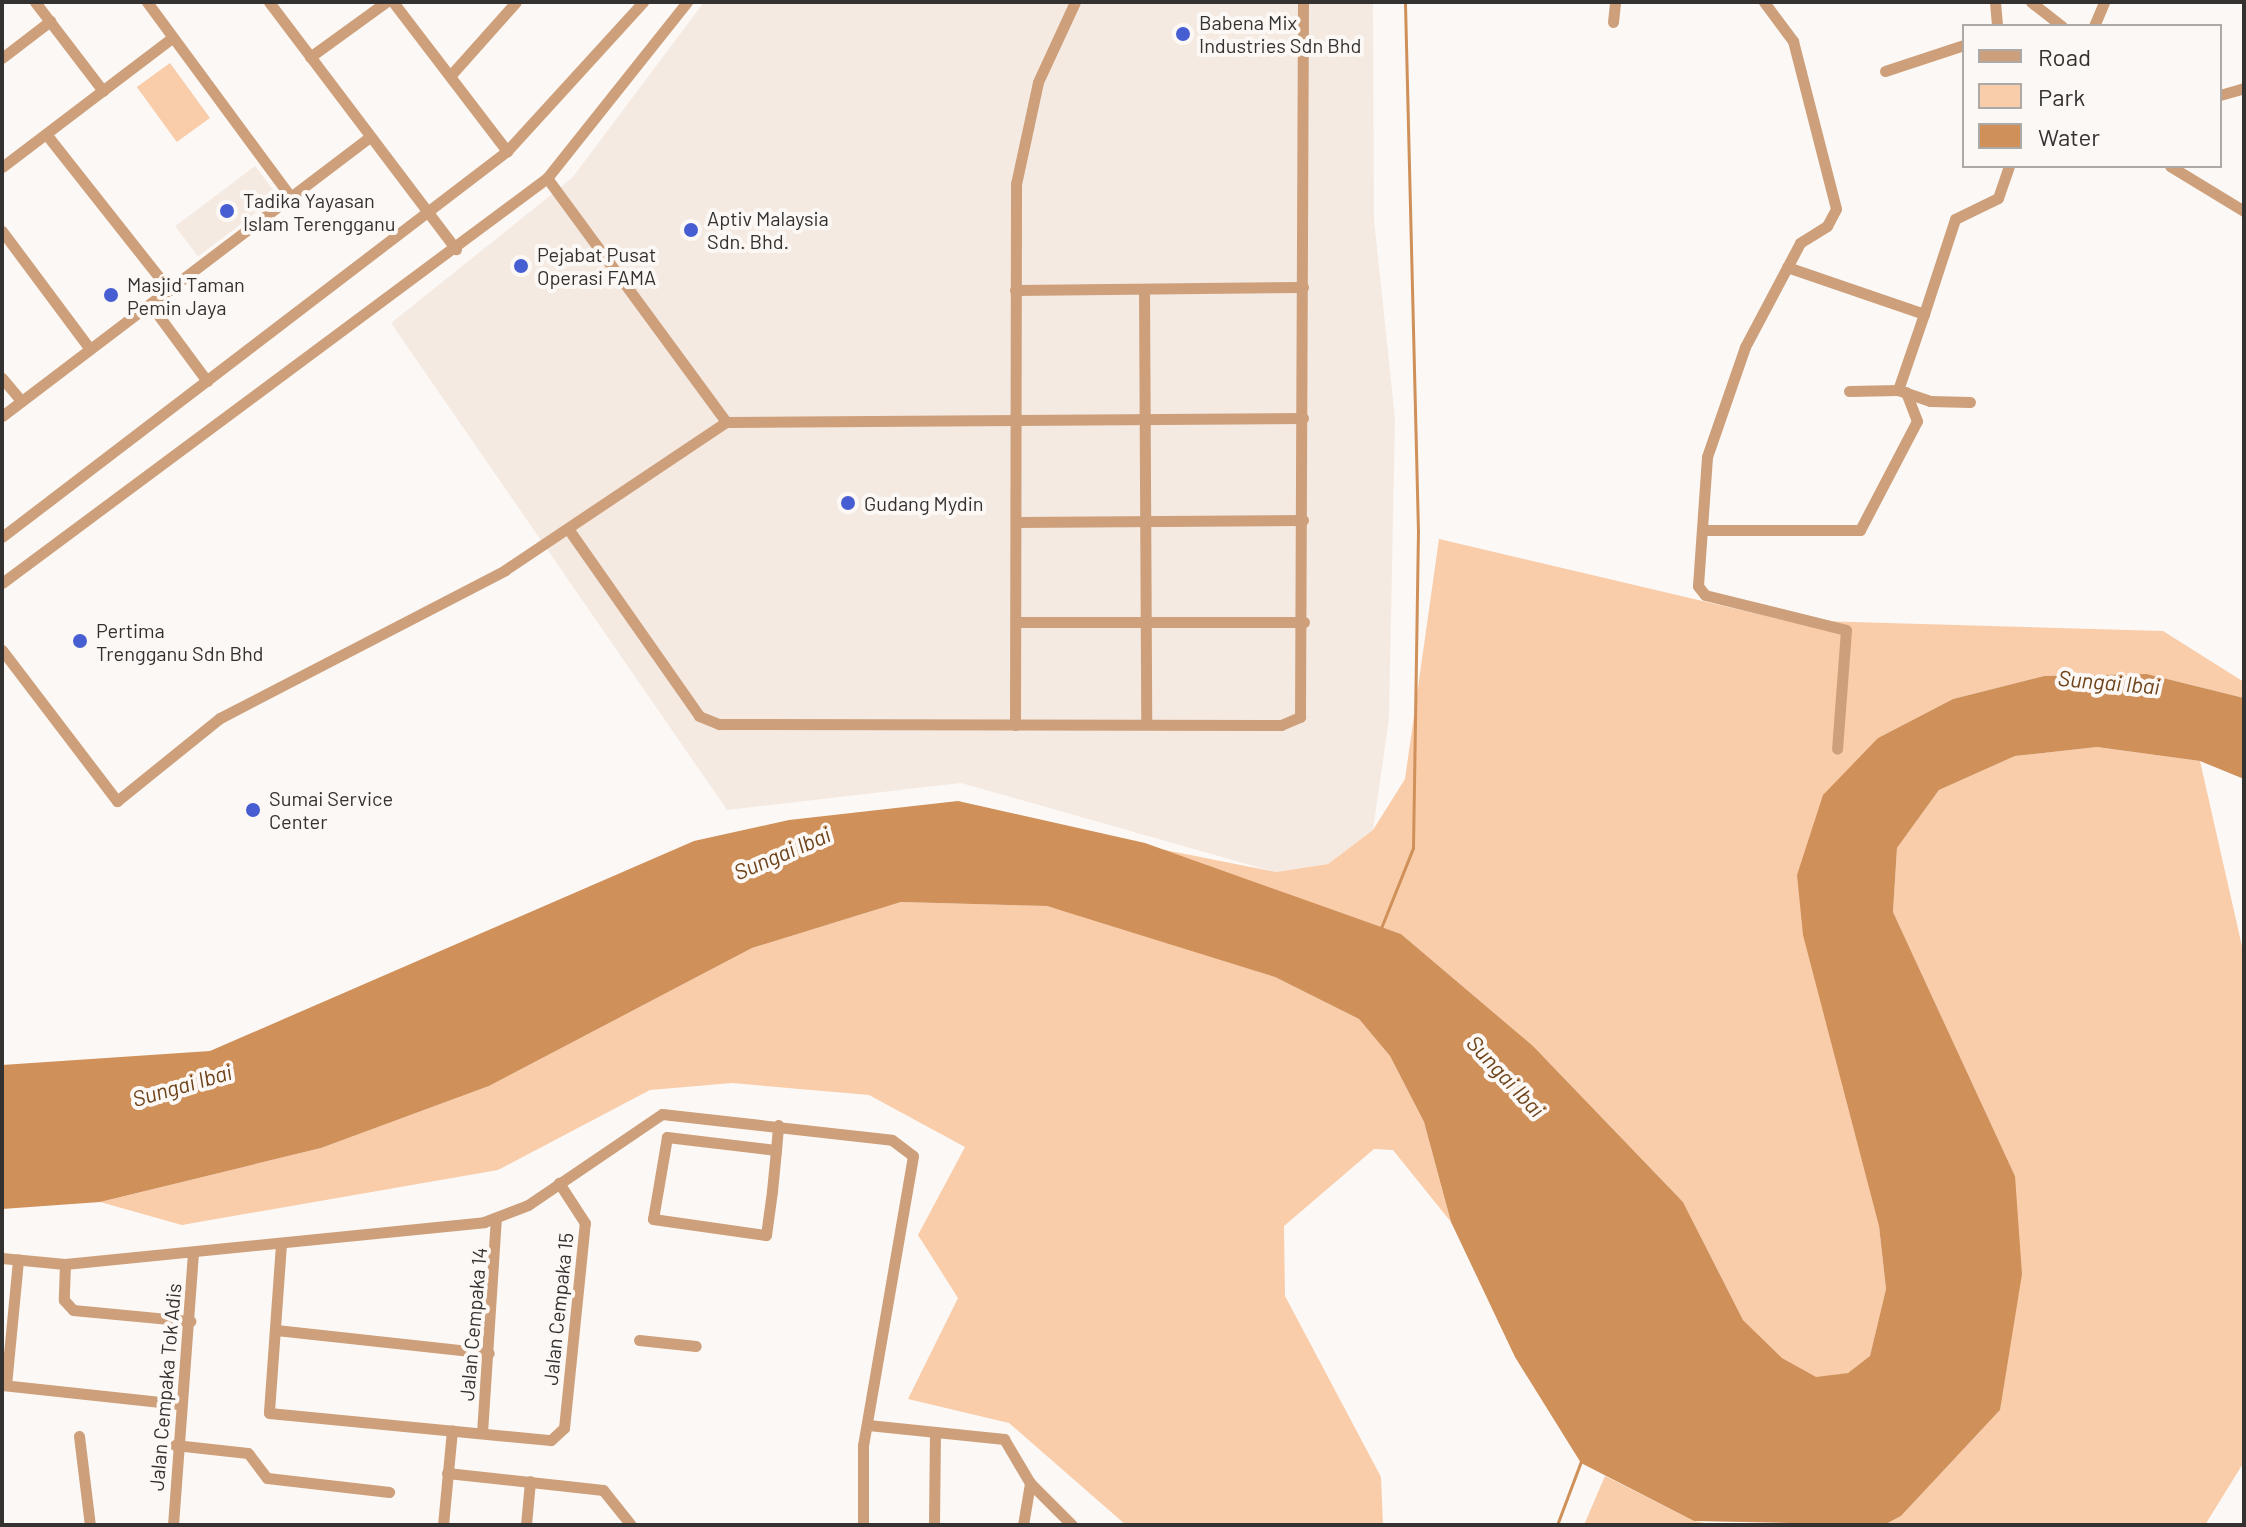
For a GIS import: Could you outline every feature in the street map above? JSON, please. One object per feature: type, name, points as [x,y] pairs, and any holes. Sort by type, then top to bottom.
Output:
[{"type":"street","points":[[35,2],[103,91]]},
{"type":"street","points":[[147,2],[291,197]]},
{"type":"street","points":[[269,2],[456,249]]},
{"type":"street","points":[[310,57],[386,2]]},
{"type":"street","points":[[393,2],[507,151]]},
{"type":"street","points":[[450,76],[516,2]]},
{"type":"street","points":[[2,537],[507,151],[643,2]]},
{"type":"street","points":[[2,583],[456,249],[547,178],[687,2]]},
{"type":"street","points":[[1015,725],[1018,165],[1052,49],[1075,2]]},
{"type":"street","points":[[569,530],[708,722],[1015,725],[1292,722],[1304,709],[1303,2]]},
{"type":"street","points":[[1613,22],[1615,2]]},
{"type":"street","points":[[1764,2],[1793,41],[1836,209],[1827,226],[1800,243],[1750,336],[1709,447],[1704,530],[1697,579],[1705,595],[1846,630],[1837,749]]},
{"type":"street","points":[[1995,2],[1996,24]]},
{"type":"street","points":[[2031,2],[2059,24]]},
{"type":"street","points":[[2095,24],[2104,2]]},
{"type":"street","points":[[2,58],[50,21]]},
{"type":"street","points":[[2,167],[172,38]]},
{"type":"street","points":[[1885,71],[1962,46]]},
{"type":"street","points":[[2222,94],[2244,88]]},
{"type":"street","points":[[46,134],[169,290]]},
{"type":"street","points":[[2,416],[369,137]]},
{"type":"street","points":[[1704,530],[1860,530],[1917,421],[1902,391],[1955,219],[1998,198],[2008,168]]},
{"type":"street","points":[[2173,168],[2244,211]]},
{"type":"street","points":[[547,178],[726,422]]},
{"type":"street","points":[[2,231],[90,349]]},
{"type":"street","points":[[1787,267],[1924,314]]},
{"type":"street","points":[[1015,290],[1303,287]]},
{"type":"street","points":[[1144,289],[1146,724]]},
{"type":"street","points":[[150,304],[207,381]]},
{"type":"street","points":[[2,378],[21,401]]},
{"type":"street","points":[[1849,391],[1902,391],[1970,402]]},
{"type":"street","points":[[2,650],[117,801],[220,718],[569,530],[726,422],[1303,418]]},
{"type":"street","points":[[1016,522],[1303,520]]},
{"type":"street","points":[[1017,622],[1304,622]]},
{"type":"street","points":[[2,1258],[65,1264],[281,1244],[496,1219],[559,1183],[648,1119],[678,1113],[892,1140],[913,1156],[868,1425],[863,1525]]},
{"type":"street","points":[[776,1150],[667,1137],[653,1219],[766,1235],[776,1150],[778,1125]]},
{"type":"street","name":"Jalan Cempaka 15","points":[[482,1433],[551,1440],[564,1428],[585,1223],[559,1183]]},
{"type":"street","name":"Jalan Cempaka 14","points":[[482,1433],[496,1219]]},
{"type":"street","points":[[281,1244],[269,1413],[452,1436],[482,1433]]},
{"type":"street","name":"Jalan Cempaka Tok Adis","points":[[173,1525],[175,1440],[190,1321],[193,1253]]},
{"type":"street","points":[[30,1262],[12,1386],[178,1410]]},
{"type":"street","points":[[65,1264],[64,1300],[73,1310],[190,1321]]},
{"type":"street","points":[[276,1330],[489,1353]]},
{"type":"street","points":[[639,1340],[696,1346]]},
{"type":"street","points":[[868,1425],[1004,1439],[1030,1483],[1072,1525]]},
{"type":"street","points":[[934,1525],[935,1432]]},
{"type":"street","points":[[79,1436],[90,1525]]},
{"type":"street","points":[[443,1525],[452,1436]]},
{"type":"street","points":[[175,1440],[248,1453],[267,1478],[389,1492]]},
{"type":"street","points":[[447,1473],[603,1490],[631,1525]]},
{"type":"street","points":[[526,1525],[530,1481]]},
{"type":"street","points":[[1023,1525],[1030,1483]]},
{"type":"shaded area","points":[[704,2],[1373,2],[1374,219],[1395,418],[1389,719],[1373,830],[1328,864],[1275,872],[961,783],[727,810],[391,323],[572,178]]},
{"type":"shaded area","name":"Tadika Yayasan Islam Terengganu","points":[[255,166],[278,196],[198,257],[175,226]]},
{"type":"green space","points":[[170,63],[210,118],[177,142],[137,87]]},
{"type":"green space","points":[[1439,539],[1783,620],[2163,631],[2244,682],[2244,698],[2147,674],[2044,676],[1953,699],[1878,738],[1879,1226],[1886,1289],[1870,1357],[1848,1373],[1816,1378],[1782,1358],[1743,1320],[1683,1202],[1533,1046],[1401,934],[1145,846],[1276,872],[1328,864],[1373,830],[1405,779]]},
{"type":"green space","points":[[2097,747],[2200,761],[2244,955],[2244,1462],[2205,1525],[1884,1525],[1901,1516],[2000,1410],[2015,1176],[1893,912],[1897,848],[1939,790],[2015,756]]},
{"type":"green space","points":[[901,902],[1047,906],[1167,939],[1275,977],[1359,1019],[1390,1056],[1424,1122],[1451,1222],[1393,1150],[1374,1149],[1284,1226],[1285,1296],[1381,1477],[1383,1525],[1126,1525],[1009,1423],[908,1399],[958,1298],[918,1235],[965,1147],[869,1095],[732,1083],[650,1090],[498,1170],[182,1225],[100,1202],[321,1148],[489,1086],[752,948]]},
{"type":"green space","points":[[1605,1476],[1694,1521],[1716,1525],[1584,1525]]},
{"type":"water","name":"Sungai Ibai","points":[[2147,674],[2244,698],[2244,779],[2200,761],[2097,747],[2015,756],[1939,790],[1897,848],[1893,912],[2015,1176],[2022,1274],[2000,1410],[1901,1516],[1884,1525],[1694,1521],[1581,1463],[1515,1357],[1451,1222],[1424,1122],[1390,1056],[1359,1019],[1275,977],[1047,906],[901,902],[752,948],[489,1086],[321,1148],[100,1202],[2,1209],[2,1065],[210,1051],[694,841],[789,820],[958,801],[1145,843],[1401,934],[1533,1046],[1683,1202],[1743,1320],[1782,1358],[1816,1377],[1848,1373],[1870,1356],[1886,1289],[1879,1226],[1803,935],[1797,875],[1823,795],[1878,738],[1953,699],[2044,676]]},
{"type":"waterway","points":[[1381,928],[1413,848],[1418,532],[1405,2]]},
{"type":"waterway","points":[[1557,1525],[1581,1461]]},
{"type":"place","name":"Babena Mix Industries Sdn Bhd","points":[[1183,34]]},
{"type":"place","name":"Tadika Yayasan Islam Terengganu","points":[[227,211]]},
{"type":"place","name":"Aptiv Malaysia Sdn. Bhd.","points":[[691,230]]},
{"type":"place","name":"Pejabat Pusat Operasi FAMA","points":[[521,266]]},
{"type":"place","name":"Masjid Taman Pemin Jaya","points":[[111,295]]},
{"type":"place","name":"Gudang Mydin","points":[[848,503]]},
{"type":"place","name":"Pertima Trengganu Sdn Bhd","points":[[80,641]]},
{"type":"place","name":"Sumai Service Center","points":[[253,810]]}]
